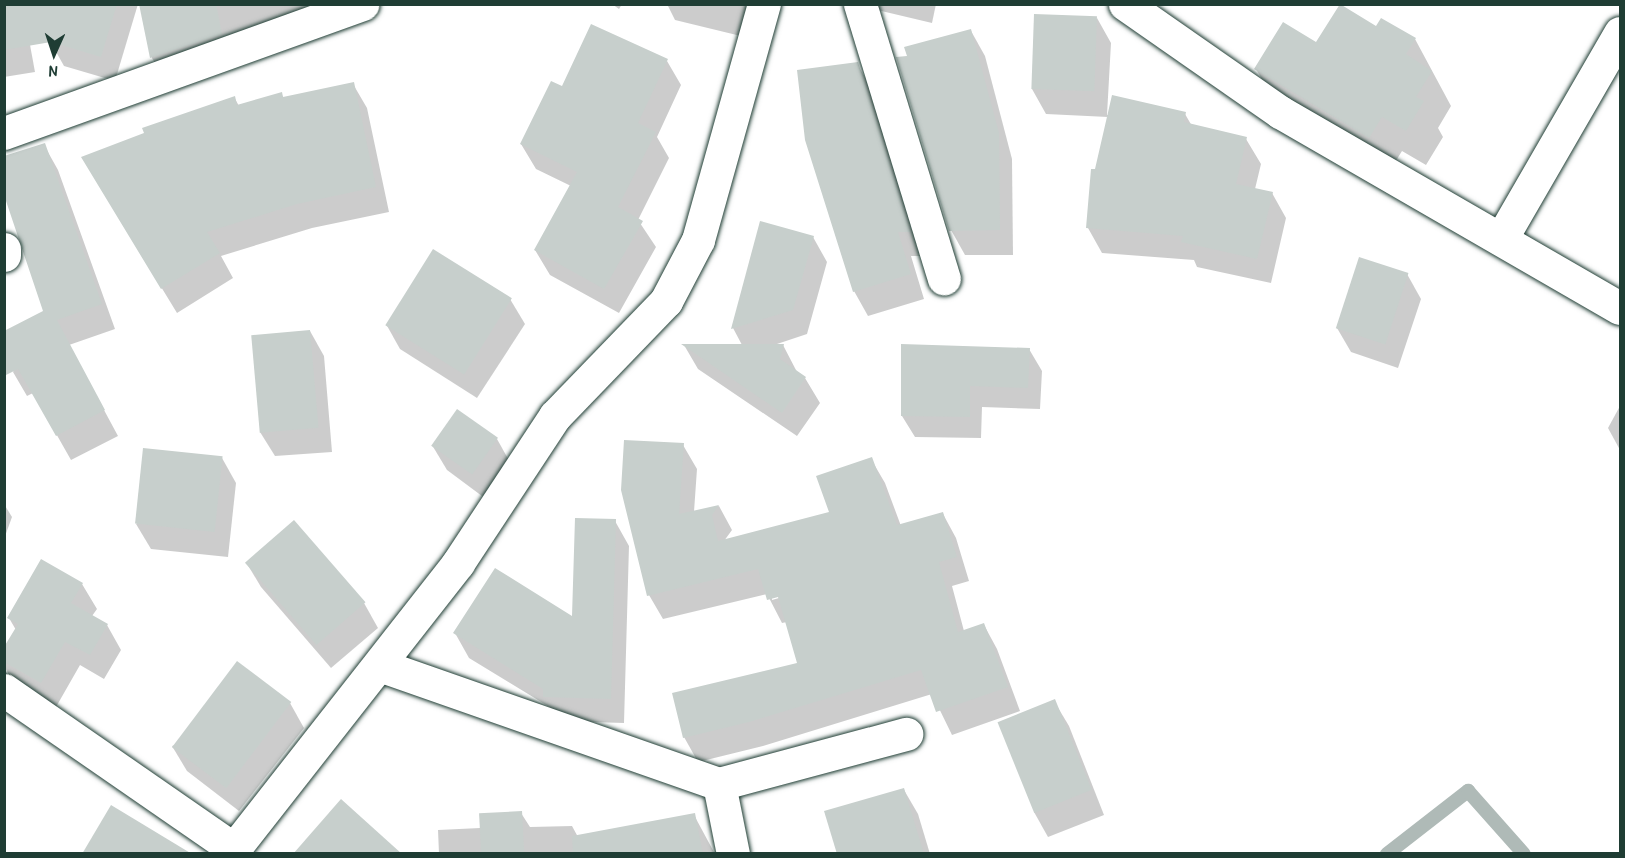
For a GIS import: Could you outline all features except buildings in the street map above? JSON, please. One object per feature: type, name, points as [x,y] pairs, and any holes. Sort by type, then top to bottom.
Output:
[{"type":"street","points":[[4,133],[362,4]]},
{"type":"street","points":[[4,690],[232,851],[458,563],[555,416],[666,301],[698,240],[764,4]]},
{"type":"street","points":[[860,4],[944,278]]},
{"type":"street","points":[[1125,4],[1280,112],[1620,308]]},
{"type":"street","points":[[1501,238],[1620,33]]},
{"type":"street","points":[[4,249],[4,255]]},
{"type":"street","points":[[379,665],[719,784],[906,734]]},
{"type":"street","points":[[719,784],[733,854]]},
{"type":"waterway","points":[[1387,854],[1468,791],[1524,854]]}]
